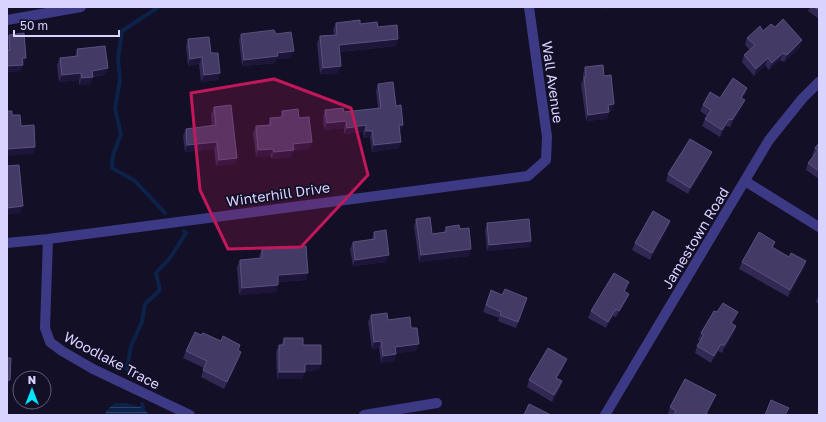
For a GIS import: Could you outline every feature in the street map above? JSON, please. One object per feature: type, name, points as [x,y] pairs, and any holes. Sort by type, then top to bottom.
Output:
[{"type":"street","points":[[7,20],[81,7]]},
{"type":"street","name":"Wall Avenue","points":[[529,7],[547,137],[546,160]]},
{"type":"street","name":"Jamestown Road","points":[[605,415],[769,140],[802,99],[819,82]]},
{"type":"street","name":"Winterhill Drive","points":[[7,242],[48,239],[528,176],[546,160]]},
{"type":"street","points":[[745,181],[819,226]]},
{"type":"street","name":"Woodlake Trace","points":[[48,239],[45,328],[50,342],[62,351],[93,369],[190,415]]},
{"type":"street","points":[[364,415],[437,403]]},
{"type":"highlighted area","points":[[274,79],[351,108],[368,175],[301,247],[228,249],[200,190],[191,93]]},
{"type":"water","points":[[115,403],[125,403],[143,407],[149,415],[105,415],[106,411]]},
{"type":"building","points":[[783,19],[802,40],[787,55],[783,53],[772,63],[768,58],[756,69],[744,55],[755,45],[747,38],[760,26],[763,31],[771,24],[775,27]]},
{"type":"building","points":[[360,20],[360,24],[377,22],[378,27],[397,25],[398,39],[339,45],[341,66],[323,68],[320,36],[337,35],[336,23]]},
{"type":"building","points":[[274,30],[276,34],[291,32],[294,51],[277,53],[278,56],[244,60],[241,34]]},
{"type":"building","points":[[24,33],[26,58],[22,58],[23,65],[7,66],[7,50],[10,50],[9,35]]},
{"type":"building","points":[[209,37],[211,53],[218,53],[220,73],[204,75],[202,57],[190,59],[188,39]]},
{"type":"building","points":[[105,46],[108,68],[92,71],[93,77],[82,78],[81,73],[62,75],[60,58],[78,56],[77,49]]},
{"type":"building","points":[[603,65],[604,76],[611,75],[614,104],[608,105],[609,112],[588,115],[584,77],[586,77],[585,67]]},
{"type":"building","points":[[733,78],[747,88],[741,98],[745,100],[732,120],[729,119],[722,130],[705,119],[711,110],[703,105],[710,92],[720,98]]},
{"type":"building","points":[[393,82],[396,106],[401,105],[403,125],[399,125],[401,142],[374,145],[372,131],[366,131],[366,125],[347,128],[346,121],[327,123],[325,110],[343,108],[344,112],[381,108],[378,84]]},
{"type":"building","points":[[231,105],[237,158],[219,160],[217,142],[187,145],[186,129],[216,125],[214,107]]},
{"type":"building","points":[[298,109],[299,118],[309,117],[312,142],[293,144],[294,150],[274,152],[273,149],[258,150],[256,126],[271,125],[270,118],[283,117],[282,111]]},
{"type":"building","points":[[7,111],[12,111],[12,115],[20,115],[21,126],[34,125],[35,147],[7,149]]},
{"type":"building","points":[[690,139],[712,152],[690,188],[668,174]]},
{"type":"building","points":[[819,143],[819,171],[808,163],[818,150],[815,148]]},
{"type":"building","points":[[19,165],[23,206],[7,208],[7,166]]},
{"type":"building","points":[[653,211],[670,221],[652,253],[635,243]]},
{"type":"building","points":[[430,217],[432,234],[446,232],[446,227],[459,225],[460,229],[469,228],[471,249],[421,255],[416,219]]},
{"type":"building","points":[[529,219],[531,241],[489,245],[487,223]]},
{"type":"building","points":[[386,230],[389,255],[355,260],[353,242],[375,239],[374,232]]},
{"type":"building","points":[[759,232],[775,242],[772,247],[789,257],[791,253],[806,261],[790,290],[742,262]]},
{"type":"building","points":[[306,246],[308,273],[278,275],[278,285],[242,288],[240,260],[262,258],[262,249]]},
{"type":"building","points":[[614,273],[629,282],[624,291],[629,294],[619,311],[616,309],[608,322],[591,311]]},
{"type":"building","points":[[505,289],[527,298],[518,322],[500,315],[501,312],[486,305],[491,290],[502,295]]},
{"type":"building","points":[[723,303],[738,312],[731,323],[736,326],[724,346],[721,344],[714,356],[697,346],[704,335],[701,333],[714,311],[717,312]]},
{"type":"building","points":[[387,313],[388,320],[410,317],[411,328],[417,328],[419,344],[395,347],[396,354],[383,356],[381,341],[374,342],[371,315]]},
{"type":"building","points":[[195,332],[201,335],[203,333],[221,341],[223,336],[240,345],[238,350],[241,352],[227,382],[203,370],[207,361],[186,351]]},
{"type":"building","points":[[284,338],[303,338],[303,345],[321,345],[321,364],[305,364],[305,372],[279,372],[279,345],[284,345]]},
{"type":"building","points":[[548,348],[567,359],[556,378],[562,381],[554,395],[529,380]]},
{"type":"building","points":[[7,358],[11,358],[10,380],[7,380]]},
{"type":"building","points":[[685,379],[716,395],[706,413],[709,415],[674,415],[676,411],[670,407]]},
{"type":"building","points":[[771,400],[789,408],[785,415],[765,415]]},
{"type":"building","points":[[529,404],[551,415],[524,415]]},
{"type":"waterway","points":[[157,8],[122,31],[118,59],[120,80],[115,108],[121,134],[113,155],[112,168],[134,180],[165,213]]},
{"type":"waterway","points":[[130,376],[127,368],[131,346],[142,322],[145,304],[160,290],[156,273],[170,258],[186,233],[184,231]]}]
